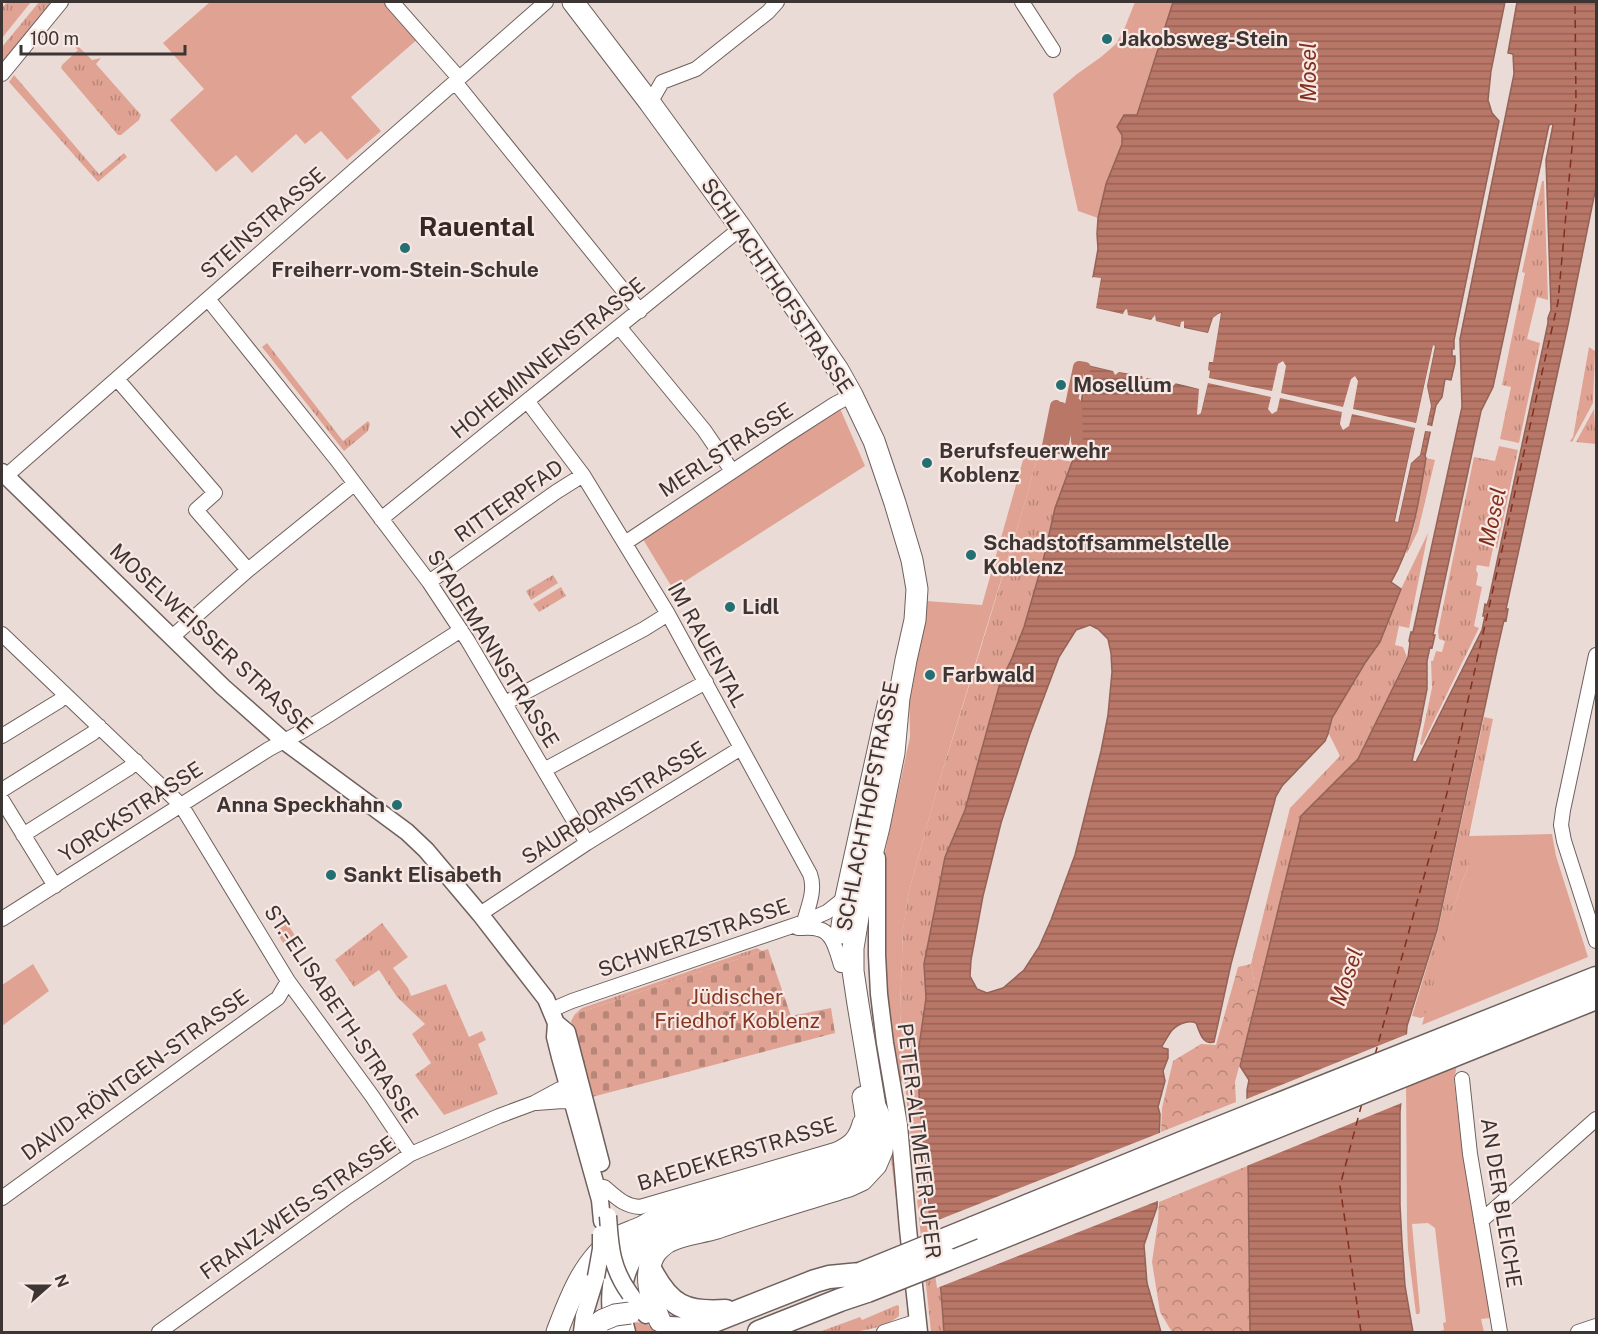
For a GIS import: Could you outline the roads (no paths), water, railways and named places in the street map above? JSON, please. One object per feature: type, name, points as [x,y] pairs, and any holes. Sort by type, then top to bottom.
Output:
[{"type":"highway","points":[[802,1330],[843,1310],[864,1283],[1189,1140],[1596,978]]},
{"type":"highway","points":[[719,1332],[864,1283],[1596,998]]},
{"type":"highway","points":[[641,1265],[668,1298],[681,1306],[705,1312],[743,1310]]},
{"type":"highway","points":[[648,1320],[693,1328],[823,1278],[864,1283]]},
{"type":"highway","points":[[759,1332],[837,1293]]},
{"type":"main road","name":"SCHLACHTHOFSTRASSE","points":[[557,1332],[570,1299],[598,1275],[593,1259],[613,1240],[667,1213],[849,1157],[861,1148],[866,1136],[870,1106],[853,971],[853,948],[861,899],[894,753],[899,698],[915,620],[917,589],[903,528],[877,449],[852,395],[741,228],[573,2]]},
{"type":"main road","name":"SCHLACHTHOFSTRASSE","points":[[641,1265],[668,1242],[849,1186],[862,1180],[876,1165],[884,1145],[884,1129],[870,1106],[848,1014],[841,965],[841,939],[846,897],[906,619],[916,601]]},
{"type":"main road","points":[[594,1327],[615,1315],[648,1320],[650,1294],[641,1265]]},
{"type":"street","points":[[2,74],[61,2]]},
{"type":"street","points":[[392,2],[457,80],[640,311]]},
{"type":"street","name":"STEINSTRASSE","points":[[4,474],[117,379],[546,2]]},
{"type":"street","points":[[650,104],[662,82],[696,69],[768,12],[772,2]]},
{"type":"street","points":[[1022,2],[1053,50]]},
{"type":"street","name":"HOHEMINNENSTRASSE","points":[[381,519],[741,228]]},
{"type":"street","name":"STADEMANNSTRASSE","points":[[208,299],[429,582],[461,630],[587,843]]},
{"type":"street","points":[[620,328],[704,430],[732,471]]},
{"type":"street","points":[[117,379],[216,493],[196,510],[248,570]]},
{"type":"street","name":"MERLSTRASSE","points":[[625,543],[732,471],[852,395]]},
{"type":"street","name":"IM RAUENTAL","points":[[528,402],[583,475],[668,614],[812,881],[812,895],[804,922]]},
{"type":"street","name":"MOSELWEISSER STRASSE","points":[[4,474],[223,687],[284,741],[407,832],[426,850],[480,914],[543,996],[553,1017],[555,1037],[575,1094],[600,1157],[604,1186],[605,1218],[594,1327],[574,1332]]},
{"type":"street","name":"RITTERPFAD","points":[[429,582],[583,475]]},
{"type":"street","points":[[172,637],[248,570],[354,484]]},
{"type":"street","points":[[505,703],[668,614]]},
{"type":"street","name":"YORCKSTRASSE","points":[[2,919],[269,748],[324,718],[461,630]]},
{"type":"street","name":"ST.-ELISABETH-STRASSE","points":[[2,634],[20,660],[65,694],[181,805],[288,981],[411,1154]]},
{"type":"street","points":[[1596,655],[1561,825],[1596,941]]},
{"type":"street","points":[[544,770],[706,682]]},
{"type":"street","points":[[2,736],[65,694]]},
{"type":"street","points":[[2,790],[93,733],[99,726]]},
{"type":"street","name":"SAURBORNSTRASSE","points":[[480,914],[587,843],[741,748]]},
{"type":"street","points":[[23,835],[129,768],[136,761]]},
{"type":"street","points":[[2,800],[55,886]]},
{"type":"street","name":"PETER-ALTMEIER-UFER","points":[[879,827],[876,955],[881,1017],[900,1136],[918,1327]]},
{"type":"street","points":[[846,897],[851,920],[856,926]]},
{"type":"street","name":"SCHWERZSTRASSE","points":[[553,1017],[572,1001],[804,922],[827,912],[846,897]]},
{"type":"street","name":"PETER-ALTMEIER-UFER","points":[[856,926],[865,928],[871,936],[876,955]]},
{"type":"street","points":[[790,927],[822,930],[833,942],[841,965]]},
{"type":"street","name":"DAVID-RÖNTGEN-STRASSE","points":[[2,1198],[278,998],[288,981]]},
{"type":"street","name":"AN DER BLEICHE","points":[[1462,1079],[1470,1154],[1500,1332]]},
{"type":"street","name":"FRANZ-WEIS-STRASSE","points":[[159,1332],[411,1154],[534,1103],[554,1092],[575,1094]]},
{"type":"street","name":"MOSELWEISSER STRASSE","points":[[575,1094],[613,1261],[620,1279],[648,1320]]},
{"type":"street","name":"BAEDEKERSTRASSE","points":[[604,1186],[631,1207],[640,1207],[709,1188],[848,1144],[855,1136],[870,1106]]},
{"type":"street","name":"SCHLACHTHOFSTRASSE","points":[[641,1265],[638,1251],[663,1230],[756,1200],[835,1180],[853,1172],[866,1162],[877,1142],[878,1127],[870,1106]]},
{"type":"street","points":[[1481,1221],[1596,1119]]},
{"type":"street","points":[[641,1265],[623,1287],[624,1318],[648,1320]]},
{"type":"street","points":[[594,1327],[609,1297],[598,1275]]},
{"type":"street","points":[[1578,1332],[1596,1326]]},
{"type":"street","points":[[884,1332],[918,1327]]},
{"type":"water","name":"Mosel","points":[[1173,2],[1505,2],[1491,71],[1488,100],[1492,113],[1499,121],[1454,349],[1452,349],[1455,363],[1451,380],[1445,379],[1442,397],[1436,405],[1410,538],[1391,582],[1401,589],[1380,642],[1332,718],[1325,741],[1282,786],[1276,796],[1231,964],[1214,1042],[1204,1040],[1196,1023],[1189,1022],[1175,1028],[1162,1046],[1168,1049],[1168,1058],[1163,1071],[1165,1081],[1158,1107],[1160,1114],[1157,1207],[1144,1245],[1147,1283],[1161,1332],[944,1332],[941,1291],[930,1220],[919,1094],[918,1053],[926,998],[924,964],[945,857],[965,810],[1000,683],[1024,627],[1055,508],[1075,454],[1086,365],[1200,389],[1201,413],[1210,372],[1207,371],[1209,362],[1212,362],[1221,313],[1211,322],[1208,333],[1095,308],[1101,279],[1093,277],[1098,249],[1098,218],[1106,184],[1122,144],[1122,135],[1117,127],[1124,115],[1137,115]],"holes":[[[1433,346],[1435,346],[1427,386],[1431,406],[1420,455],[1411,463],[1398,522],[1395,520]],[[1090,625],[1108,639],[1112,672],[1108,715],[1101,751],[1075,855],[1039,947],[1024,970],[1003,988],[987,993],[977,989],[970,976],[971,960],[983,896],[1001,823],[1030,734],[1059,657],[1076,630]]]},
{"type":"water","name":"Mosel","points":[[1517,2],[1596,2],[1596,187],[1506,609],[1508,609],[1506,621],[1504,620],[1496,655],[1437,930],[1407,1026],[1400,1112],[1400,1205],[1405,1286],[1413,1332],[1250,1332],[1247,1090],[1249,1080],[1240,1066],[1301,816],[1358,759],[1408,657],[1409,641],[1411,632],[1413,632],[1462,407],[1460,339],[1514,74],[1513,54],[1508,53]],"holes":[[[1549,125],[1553,125],[1546,160],[1551,310],[1489,599],[1487,605],[1485,604],[1482,630],[1416,762],[1412,761],[1427,689],[1427,661],[1430,647],[1432,648],[1435,635],[1433,635],[1481,411],[1493,387]]]},
{"type":"waterway","points":[[1056,406],[1048,446],[1053,447],[1061,408],[1065,410],[1058,448],[1062,448],[1079,367],[1085,368]]},
{"type":"waterway","points":[[1076,404],[1077,441]]},
{"type":"place","name":"Jakobsweg-Stein","points":[[1107,39]]},
{"type":"place","name":"Freiherr-vom-Stein-Schule","points":[[405,248]]},
{"type":"place","name":"Mosellum","points":[[1061,385]]},
{"type":"place","name":"Berufsfeuerwehr Koblenz","points":[[927,463]]},
{"type":"place","name":"Schadstoffsammelstelle Koblenz","points":[[971,555]]},
{"type":"place","name":"Lidl","points":[[730,607]]},
{"type":"place","name":"Farbwald","points":[[930,675]]},
{"type":"place","name":"Anna Speckhahn","points":[[397,805]]},
{"type":"place","name":"Sankt Elisabeth","points":[[331,875]]},
{"type":"district","name":"Rauental","points":[[477,227]]},
{"type":"park label","name":"Jüdischer Friedhof Koblenz","points":[[737,1009]]}]
